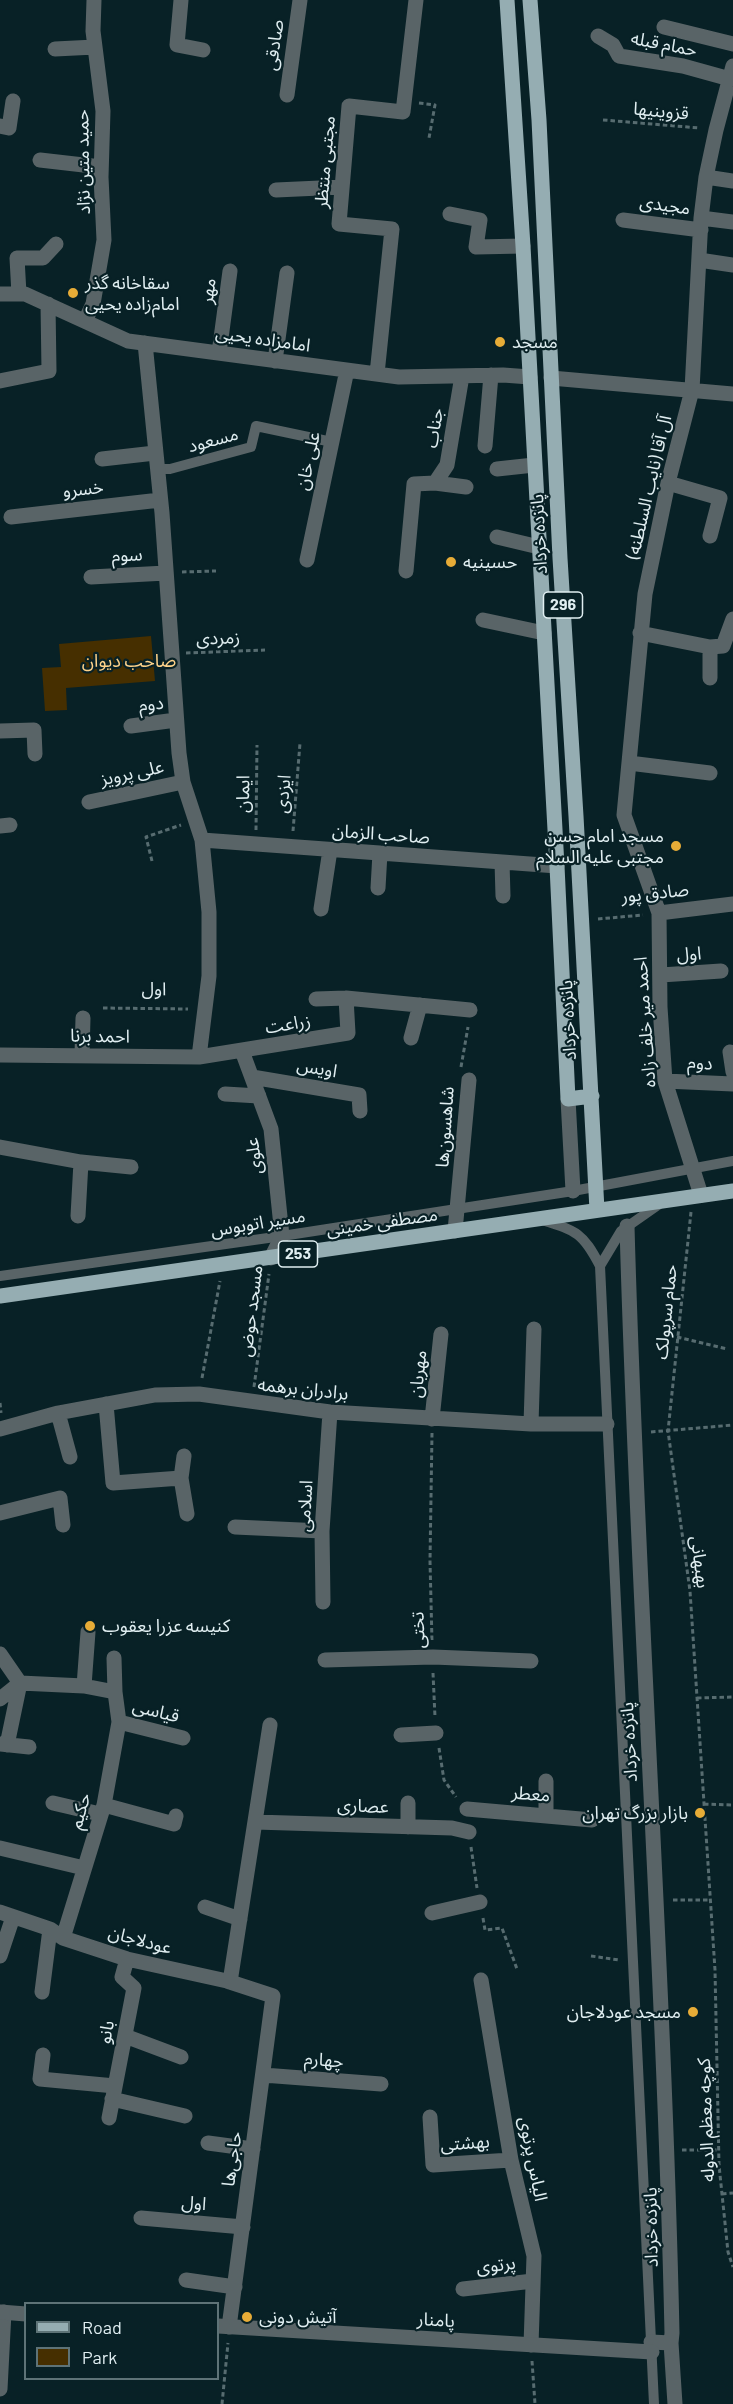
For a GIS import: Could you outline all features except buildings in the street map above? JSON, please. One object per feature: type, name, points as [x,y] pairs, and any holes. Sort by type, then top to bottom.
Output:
[{"type":"main road","name":"پانزده خرداد","points":[[507,0],[524,246],[568,1099]]},
{"type":"main road","name":"پانزده خرداد","points":[[530,0],[537,92],[597,1210]]},
{"type":"main road","points":[[513,95],[537,92]]},
{"type":"main road","points":[[546,678],[550,683],[559,686],[567,676]]},
{"type":"main road","points":[[568,1099],[592,1096]]},
{"type":"main road","name":"مصطفی خمینی","points":[[0,1296],[733,1191]]},
{"type":"street","name":"حمید متین نژاد","points":[[85,321],[93,304],[104,240],[101,167],[103,111],[93,32],[94,0]]},
{"type":"street","points":[[181,0],[177,45],[203,50]]},
{"type":"street","name":"صادقی","points":[[287,95],[300,0]]},
{"type":"street","points":[[404,101],[416,0]]},
{"type":"street","points":[[664,27],[733,44]]},
{"type":"street","name":"حمام قبله","points":[[598,36],[613,45],[619,56],[732,72]]},
{"type":"street","points":[[55,50],[95,47]]},
{"type":"street","name":"آل آقا (نایب السلطنه)","points":[[659,913],[624,815],[645,594],[668,483],[692,390],[701,224],[706,177],[732,72]]},
{"type":"street","points":[[0,126],[9,128],[14,101]]},
{"type":"street","name":"مجتبی منتظر","points":[[377,374],[392,230],[339,224],[350,106],[403,112],[404,101]]},
{"type":"street","points":[[40,160],[101,167]]},
{"type":"street","points":[[706,177],[733,181]]},
{"type":"street","points":[[276,190],[342,188]]},
{"type":"street","points":[[450,214],[480,220],[476,247],[524,246]]},
{"type":"street","name":"مجیدی","points":[[623,220],[701,224],[733,222]]},
{"type":"street","points":[[19,294],[17,258],[43,258],[56,244]]},
{"type":"street","points":[[699,260],[733,265]]},
{"type":"street","name":"مهر","points":[[219,353],[230,271]]},
{"type":"street","points":[[275,361],[287,273]]},
{"type":"street","name":"امامزاده یحیی","points":[[0,294],[25,294],[128,341],[399,377],[491,375],[530,377]]},
{"type":"street","points":[[0,381],[49,372],[48,304]]},
{"type":"street","points":[[145,343],[160,500],[176,720],[183,782],[202,840],[209,912],[209,976],[199,1057]]},
{"type":"street","name":"علی خان","points":[[308,560],[347,370]]},
{"type":"street","points":[[484,447],[491,375]]},
{"type":"street","name":"جناب","points":[[435,483],[447,465],[462,376]]},
{"type":"street","points":[[551,378],[733,394]]},
{"type":"street","points":[[102,459],[155,453]]},
{"type":"street","points":[[497,469],[534,465]]},
{"type":"street","points":[[406,571],[414,484],[435,483],[466,487]]},
{"type":"street","points":[[668,483],[720,498],[710,536]]},
{"type":"street","name":"خسرو","points":[[11,517],[160,500]]},
{"type":"street","points":[[497,537],[538,547]]},
{"type":"street","name":"سوم","points":[[92,577],[166,573]]},
{"type":"street","points":[[640,633],[710,647],[723,646],[733,619]]},
{"type":"street","points":[[483,620],[544,633]]},
{"type":"street","points":[[710,647],[710,678]]},
{"type":"street","name":"دوم","points":[[131,726],[176,720]]},
{"type":"street","points":[[0,731],[34,730],[35,754]]},
{"type":"street","points":[[629,763],[710,773]]},
{"type":"street","name":"علی پرویز","points":[[90,802],[183,782]]},
{"type":"street","name":"صاحب الزمان","points":[[202,840],[557,866]]},
{"type":"street","points":[[321,909],[330,850]]},
{"type":"street","points":[[378,888],[380,854]]},
{"type":"street","points":[[502,862],[503,896]]},
{"type":"street","name":"صادق پور","points":[[659,913],[733,904]]},
{"type":"street","name":"احمد میر خلف زاده","points":[[659,913],[660,1007],[665,1081],[692,1168],[697,1196]]},
{"type":"street","name":"اول","points":[[661,975],[721,971]]},
{"type":"street","points":[[316,999],[346,998],[470,1010]]},
{"type":"street","name":"زراعت","points":[[199,1057],[348,1034],[346,998]]},
{"type":"street","points":[[411,1038],[420,1005]]},
{"type":"street","points":[[82,1055],[83,1018]]},
{"type":"street","name":"علوی","points":[[242,1051],[271,1129],[282,1236]]},
{"type":"street","name":"دوم","points":[[730,1052],[733,1072]]},
{"type":"street","name":"احمد برنا","points":[[0,1055],[199,1057]]},
{"type":"street","name":"اویس","points":[[252,1077],[359,1095],[360,1111]]},
{"type":"street","name":"شاهسون‌ها","points":[[455,1231],[469,1080]]},
{"type":"street","name":"دوم","points":[[665,1081],[733,1084]]},
{"type":"street","points":[[225,1094],[259,1096]]},
{"type":"street","name":"پانزده خرداد","points":[[568,1099],[573,1191]]},
{"type":"street","points":[[0,1148],[81,1162],[131,1167]]},
{"type":"street","points":[[78,1216],[81,1162]]},
{"type":"street","name":"پانزده خرداد","points":[[627,1226],[633,1433],[668,2151],[671,2343],[675,2404]]},
{"type":"street","points":[[271,1258],[282,1236]]},
{"type":"street","points":[[531,1424],[534,1329]]},
{"type":"street","name":"مهربان","points":[[432,1419],[441,1334]]},
{"type":"street","name":"برادران برهمه","points":[[0,1429],[57,1413],[155,1395],[199,1394],[330,1412],[531,1424],[607,1424]]},
{"type":"street","points":[[106,1404],[113,1483],[182,1478]]},
{"type":"street","name":"اسلامی","points":[[323,1602],[322,1531],[330,1412]]},
{"type":"street","points":[[57,1413],[70,1457]]},
{"type":"street","points":[[184,1456],[182,1478],[187,1514]]},
{"type":"street","points":[[0,1513],[60,1498],[63,1525]]},
{"type":"street","points":[[236,1527],[322,1531]]},
{"type":"street","points":[[84,1686],[88,1632]]},
{"type":"street","points":[[0,1654],[20,1683],[4,1744],[28,1747]]},
{"type":"street","points":[[325,1660],[433,1657],[531,1661]]},
{"type":"street","name":"حکیم","points":[[42,1992],[57,1934],[84,1868],[102,1809],[119,1722],[114,1692],[114,1658]]},
{"type":"street","points":[[0,1699],[20,1683],[84,1686],[114,1692]]},
{"type":"street","name":"قیاسی","points":[[119,1722],[183,1738]]},
{"type":"street","points":[[230,1982],[270,1725]]},
{"type":"street","points":[[401,1735],[436,1733]]},
{"type":"street","points":[[546,1780],[546,1815]]},
{"type":"street","points":[[53,1803],[102,1809],[174,1824],[176,1816]]},
{"type":"street","points":[[408,1803],[408,1827]]},
{"type":"street","name":"معطر","points":[[467,1809],[592,1820]]},
{"type":"street","name":"عصاری","points":[[255,1822],[452,1828],[470,1832]]},
{"type":"street","points":[[0,1848],[84,1868]]},
{"type":"street","points":[[432,1913],[480,1902]]},
{"type":"street","points":[[205,1907],[240,1919]]},
{"type":"street","points":[[0,1956],[7,1915]]},
{"type":"street","name":"عودلاجان","points":[[7,1915],[127,1959],[230,1982],[273,1996]]},
{"type":"street","name":"بانو","points":[[109,2118],[134,1988],[122,1977],[127,1959]]},
{"type":"street","name":"الیاس پرتوی","points":[[481,1980],[511,2160],[534,2256],[531,2345]]},
{"type":"street","name":"حاجی‌ها","points":[[224,2327],[235,2286],[273,1996]]},
{"type":"street","points":[[125,2036],[181,2058]]},
{"type":"street","points":[[43,2055],[40,2079],[114,2092],[185,2116]]},
{"type":"street","name":"چهارم","points":[[263,2075],[381,2084]]},
{"type":"street","name":"بهشتی","points":[[430,2117],[433,2165],[511,2160]]},
{"type":"street","points":[[208,2143],[253,2149]]},
{"type":"street","name":"اول","points":[[141,2218],[243,2227]]},
{"type":"street","points":[[186,2280],[235,2286]]},
{"type":"street","name":"پرتوی","points":[[463,2289],[533,2281]]},
{"type":"street","points":[[0,2389],[2,2312],[24,2314]]},
{"type":"street","name":"پامنار","points":[[224,2327],[531,2345],[651,2347]]},
{"type":"street","points":[[651,2347],[671,2343]]},
{"type":"lane","name":"مسعود","points":[[157,469],[170,469],[251,447],[256,426],[332,442]]},
{"type":"lane","name":"مسیر اتوبوس","points":[[0,1276],[282,1236],[573,1191],[733,1161]]},
{"type":"lane","points":[[600,1266],[621,1231],[666,1200]]},
{"type":"lane","points":[[539,1219],[577,1232],[589,1244],[600,1266]]},
{"type":"lane","name":"پانزده خرداد","points":[[600,1266],[654,2404]]},
{"type":"path","points":[[404,101],[435,105],[429,138]]},
{"type":"path","name":"قزوینیها","points":[[603,120],[716,130]]},
{"type":"path","points":[[166,573],[216,571]]},
{"type":"path","name":"زمردی","points":[[172,654],[265,650]]},
{"type":"path","name":"ایزدی","points":[[292,847],[300,743]]},
{"type":"path","name":"ایمان","points":[[256,845],[257,745]]},
{"type":"path","points":[[152,861],[146,837],[194,821]]},
{"type":"path","name":"صادق پور","points":[[582,920],[659,913]]},
{"type":"path","name":"اول","points":[[103,1008],[205,1009]]},
{"type":"path","name":"شاهسون‌ها","points":[[469,1080],[460,1072],[470,1010]]},
{"type":"path","name":"حمام سرپولک","points":[[668,1431],[677,1337],[697,1196]]},
{"type":"path","name":"مسجد حوض","points":[[252,1403],[271,1258]]},
{"type":"path","name":"مسجد حوض","points":[[199,1394],[222,1264]]},
{"type":"path","points":[[677,1337],[727,1349]]},
{"type":"path","name":"تختی","points":[[432,1419],[430,1561],[436,1733],[444,1780],[453,1795],[467,1809]]},
{"type":"path","points":[[668,1431],[733,1425]]},
{"type":"path","name":"بهبهانی","points":[[668,1431],[690,1591],[715,1970]]},
{"type":"path","points":[[697,1698],[733,1697]]},
{"type":"path","points":[[704,1804],[733,1805]]},
{"type":"path","points":[[656,1900],[710,1900]]},
{"type":"path","points":[[591,1956],[633,1961]]},
{"type":"path","name":"کوچه معظم الدوله","points":[[715,1970],[719,2150],[728,2252],[733,2267]]},
{"type":"path","points":[[668,2151],[719,2150]]},
{"type":"path","points":[[722,2194],[733,2193]]},
{"type":"path","points":[[222,2404],[224,2327]]},
{"type":"path","points":[[531,2345],[536,2404]]},
{"type":"green space","name":"صاحب دیوان","points":[[151,636],[155,681],[66,688],[67,710],[45,711],[42,668],[61,667],[59,644]]},
{"type":"place","name":"سقاخانه گذر امام‌زاده یحیی","points":[[73,293]]},
{"type":"place","name":"مسجد","points":[[500,342]]},
{"type":"place","name":"حسینیه","points":[[451,562]]},
{"type":"place","name":"مسجد امام حسن مجتبی علیه السلام","points":[[676,846]]},
{"type":"place","name":"کنیسه عزرا یعقوب","points":[[90,1626]]},
{"type":"place","name":"بازار بزرگ تهران","points":[[700,1813]]},
{"type":"place","name":"مسجد عودلاجان","points":[[693,2012]]},
{"type":"place","name":"آتیش دونی","points":[[247,2317]]}]
